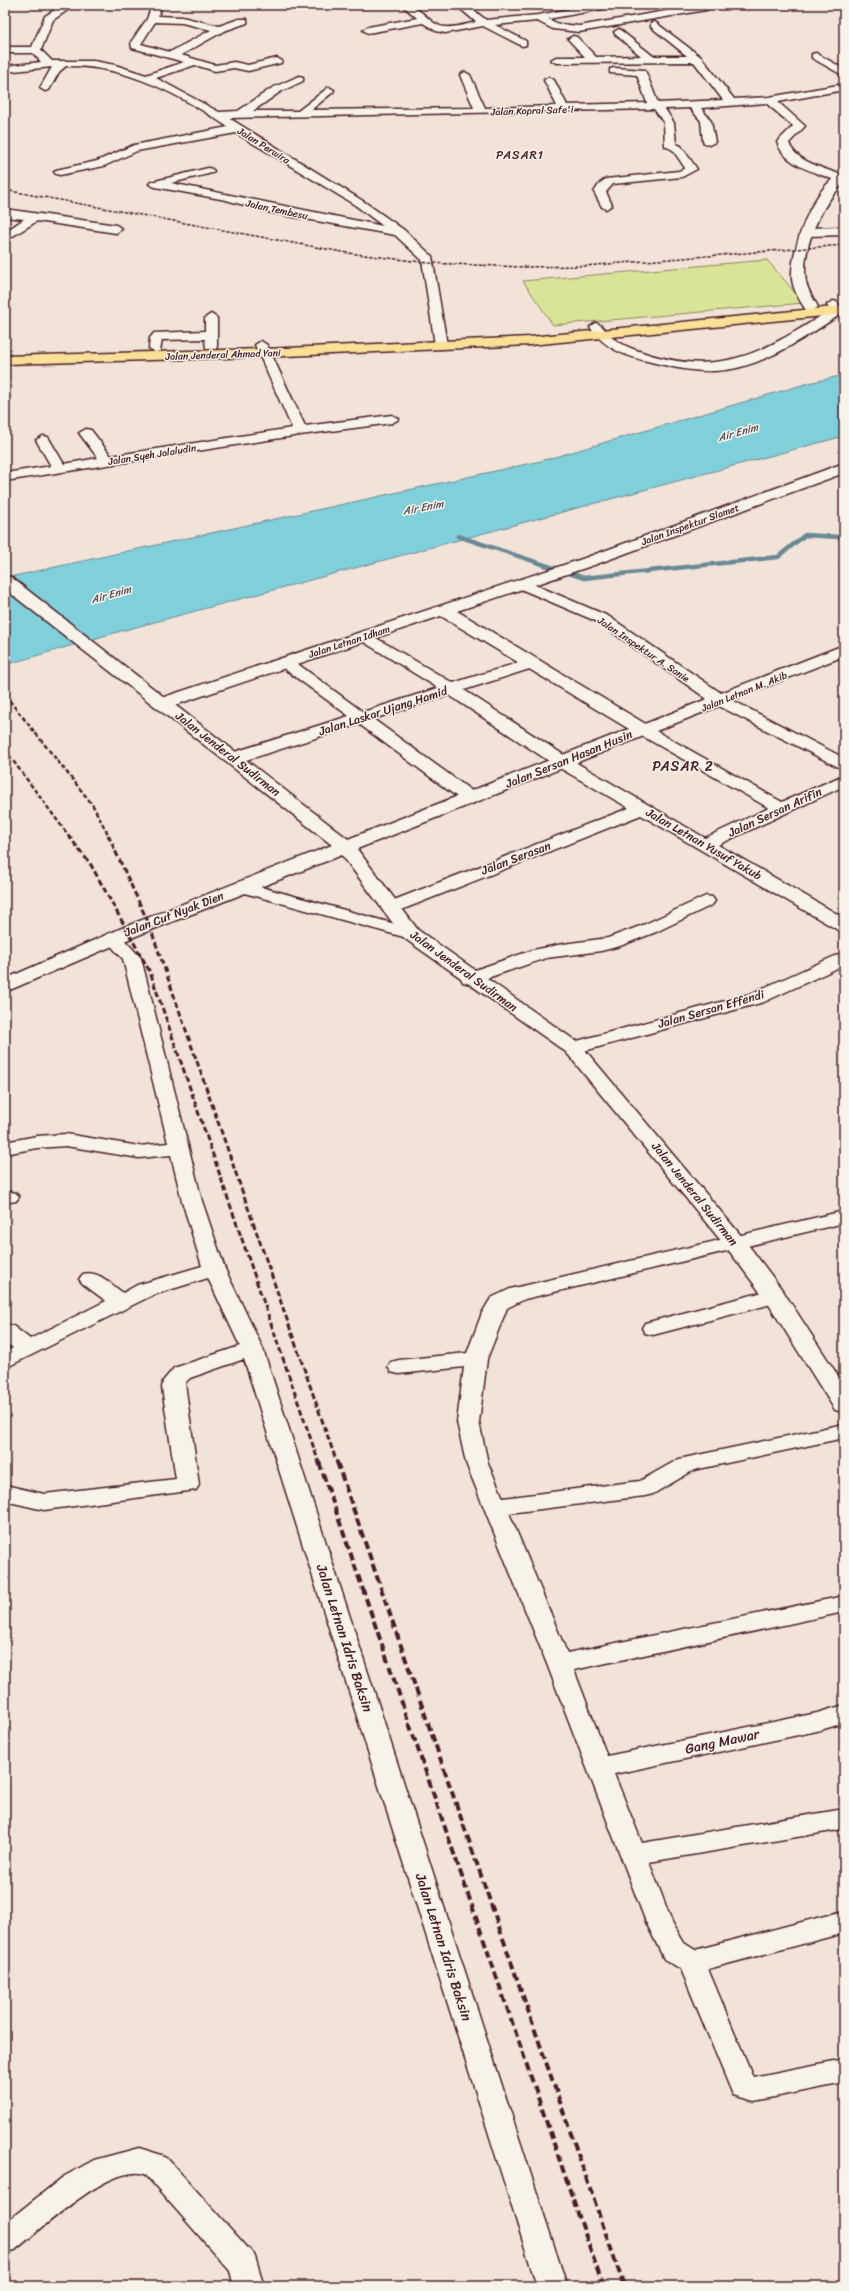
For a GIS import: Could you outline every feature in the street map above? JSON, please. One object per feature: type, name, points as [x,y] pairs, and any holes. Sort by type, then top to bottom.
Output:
[{"type":"highway","points":[[598,331],[811,307],[840,307]]},
{"type":"highway","points":[[598,331],[840,307]]},
{"type":"highway","name":"Jalan Jenderal Ahmad Yani","points":[[5,360],[440,341],[530,341],[598,331]]},
{"type":"highway","name":"Jalan Jenderal Ahmad Yani","points":[[5,353],[155,348],[211,340],[262,349]]},
{"type":"main road","points":[[811,307],[798,280],[802,246],[818,208],[843,178]]},
{"type":"main road","name":"Jalan Inspektur Slamet","points":[[528,582],[588,562],[844,468]]},
{"type":"main road","name":"Jalan Jenderal Sudirman","points":[[5,581],[234,758],[346,847],[390,908],[411,934],[470,978],[573,1048],[735,1242],[775,1296],[844,1404]]},
{"type":"main road","name":"Jalan Letnan Idham","points":[[163,703],[528,582]]},
{"type":"main road","name":"Jalan Sersan Hasan Husin","points":[[443,610],[643,730]]},
{"type":"main road","name":"Jalan Sersan Hasan Husin","points":[[346,847],[564,763],[643,730]]},
{"type":"main road","name":"Jalan Cut Nyak Dien","points":[[5,986],[113,938],[346,847]]},
{"type":"street","points":[[36,50],[49,18],[70,5]]},
{"type":"street","points":[[158,5],[152,19],[136,44],[138,47],[173,55],[215,68],[234,65],[248,68],[277,61]]},
{"type":"street","points":[[407,5],[425,20],[440,29],[445,30],[538,18],[608,5]]},
{"type":"street","points":[[461,5],[488,25],[522,43]]},
{"type":"street","points":[[538,18],[557,27],[579,28],[706,7]]},
{"type":"street","points":[[152,19],[182,20],[220,29]]},
{"type":"street","points":[[368,30],[425,20]]},
{"type":"street","points":[[173,55],[220,29],[243,21]]},
{"type":"street","points":[[488,25],[522,30]]},
{"type":"street","points":[[655,25],[697,59],[708,71],[731,103]]},
{"type":"street","points":[[619,32],[650,59]]},
{"type":"street","points":[[573,39],[594,60]]},
{"type":"street","points":[[5,50],[36,50],[48,64]]},
{"type":"street","points":[[113,68],[148,50]]},
{"type":"street","points":[[816,56],[844,73]]},
{"type":"street","points":[[556,60],[697,59]]},
{"type":"street","points":[[147,78],[195,62]]},
{"type":"street","points":[[45,88],[55,70],[64,63]]},
{"type":"street","name":"Jalan Perwira","points":[[5,69],[64,63],[95,64],[147,78],[219,116],[358,203],[400,233],[428,259],[440,341]]},
{"type":"street","points":[[601,71],[652,71]]},
{"type":"street","points":[[606,204],[600,192],[604,185],[610,181],[682,174],[691,169],[677,148],[672,146],[669,123],[655,106],[642,74],[636,71]]},
{"type":"street","points":[[692,71],[708,71]]},
{"type":"street","points":[[465,75],[481,111]]},
{"type":"street","points":[[240,115],[276,90],[299,79]]},
{"type":"street","points":[[549,80],[564,109]]},
{"type":"street","name":"Jalan Kopral Safe'i","points":[[219,116],[693,105],[769,100],[844,87]]},
{"type":"street","points":[[299,115],[329,90]]},
{"type":"street","points":[[769,100],[799,126],[783,142],[786,151],[801,162],[843,178]]},
{"type":"street","points":[[693,105],[706,121],[709,142]]},
{"type":"street","points":[[60,172],[100,164],[134,148],[238,129]]},
{"type":"street","name":"Jalan Tembesu","points":[[208,171],[155,184],[227,198],[272,209],[400,233]]},
{"type":"street","points":[[5,213],[116,229]]},
{"type":"street","points":[[5,237],[35,217]]},
{"type":"street","points":[[808,232],[844,231]]},
{"type":"street","points":[[598,331],[612,345],[636,354],[680,364],[717,367],[740,362],[783,344],[840,307]]},
{"type":"street","points":[[211,318],[211,340]]},
{"type":"street","points":[[262,349],[300,431]]},
{"type":"street","name":"Jalan Syeh Jalaludin","points":[[5,477],[300,431],[392,419]]},
{"type":"street","points":[[86,433],[106,461]]},
{"type":"street","points":[[43,440],[60,468]]},
{"type":"street","name":"Jalan Inspektur A. Sanie","points":[[528,582],[603,619],[720,700],[844,765]]},
{"type":"street","name":"Jalan Letnan Yusuf Yakub","points":[[364,636],[451,689],[564,763],[706,844],[844,926]]},
{"type":"street","name":"Jalan Letnan M. Akib","points":[[643,730],[844,650]]},
{"type":"street","points":[[285,662],[470,798]]},
{"type":"street","name":"Jalan Laskar Ujang Hamid","points":[[234,758],[533,663]]},
{"type":"street","points":[[643,730],[782,809]]},
{"type":"street","name":"Jalan Sersan Arifin","points":[[706,844],[844,780]]},
{"type":"street","name":"Jalan Serasan","points":[[390,908],[643,808]]},
{"type":"street","points":[[243,887],[411,934]]},
{"type":"street","points":[[470,978],[522,959],[564,949],[585,948],[615,942],[652,927],[706,901]]},
{"type":"street","name":"Jalan Letnan Idris Baksin","points":[[113,938],[132,958],[178,1148],[214,1269],[252,1349],[552,2286]]},
{"type":"street","name":"Jalan Sersan Effendi","points":[[573,1048],[757,998],[844,958]]},
{"type":"street","points":[[5,1148],[37,1142],[66,1140],[139,1152],[178,1148]]},
{"type":"street","points":[[844,1217],[518,1294],[506,1299],[499,1303],[493,1313],[476,1359],[468,1422],[477,1463],[600,1767],[659,1922],[674,1951],[692,1962],[743,2087],[754,2089],[844,2071]]},
{"type":"street","points":[[5,1361],[120,1301],[167,1282],[214,1269]]},
{"type":"street","points":[[90,1280],[120,1301]]},
{"type":"street","points":[[653,1328],[775,1296]]},
{"type":"street","points":[[5,1331],[29,1349]]},
{"type":"street","points":[[5,1494],[44,1502],[188,1485],[173,1388],[174,1381],[182,1373],[252,1349]]},
{"type":"street","points":[[399,1367],[476,1359]]},
{"type":"street","points":[[495,1508],[645,1488],[687,1464],[844,1432]]},
{"type":"street","points":[[559,1664],[844,1604]]},
{"type":"street","name":"Gang Mawar","points":[[600,1767],[817,1722],[844,1714]]},
{"type":"street","points":[[633,1855],[844,1819]]},
{"type":"street","points":[[692,1962],[844,1922]]},
{"type":"street","points":[[5,2241],[73,2186],[104,2169],[139,2160],[154,2165],[244,2265],[249,2286]]},
{"type":"green space","points":[[767,260],[804,303],[553,325],[523,281]]},
{"type":"water","name":"Air Enim","points":[[844,375],[844,436],[114,633],[5,665],[5,578],[541,461],[809,383]]},
{"type":"waterway","points":[[458,536],[584,578],[778,557],[805,535],[839,537],[844,543]]},
{"type":"waterway","points":[[844,556],[841,563],[844,565]]},
{"type":"railway","points":[[5,190],[348,253],[429,263],[522,267],[584,266],[844,245]]},
{"type":"railway","points":[[5,695],[92,804],[109,836]]},
{"type":"railway","points":[[5,750],[69,836]]},
{"type":"railway","points":[[68,835],[91,865],[150,972],[319,1463]]},
{"type":"railway","points":[[108,835],[149,924],[337,1463]]},
{"type":"railway","points":[[319,1462],[603,2286]]},
{"type":"railway","points":[[337,1462],[624,2286]]},
{"type":"district","name":"PASAR1","points":[[520,155]]},
{"type":"district","name":"PASAR 2","points":[[683,766]]}]
